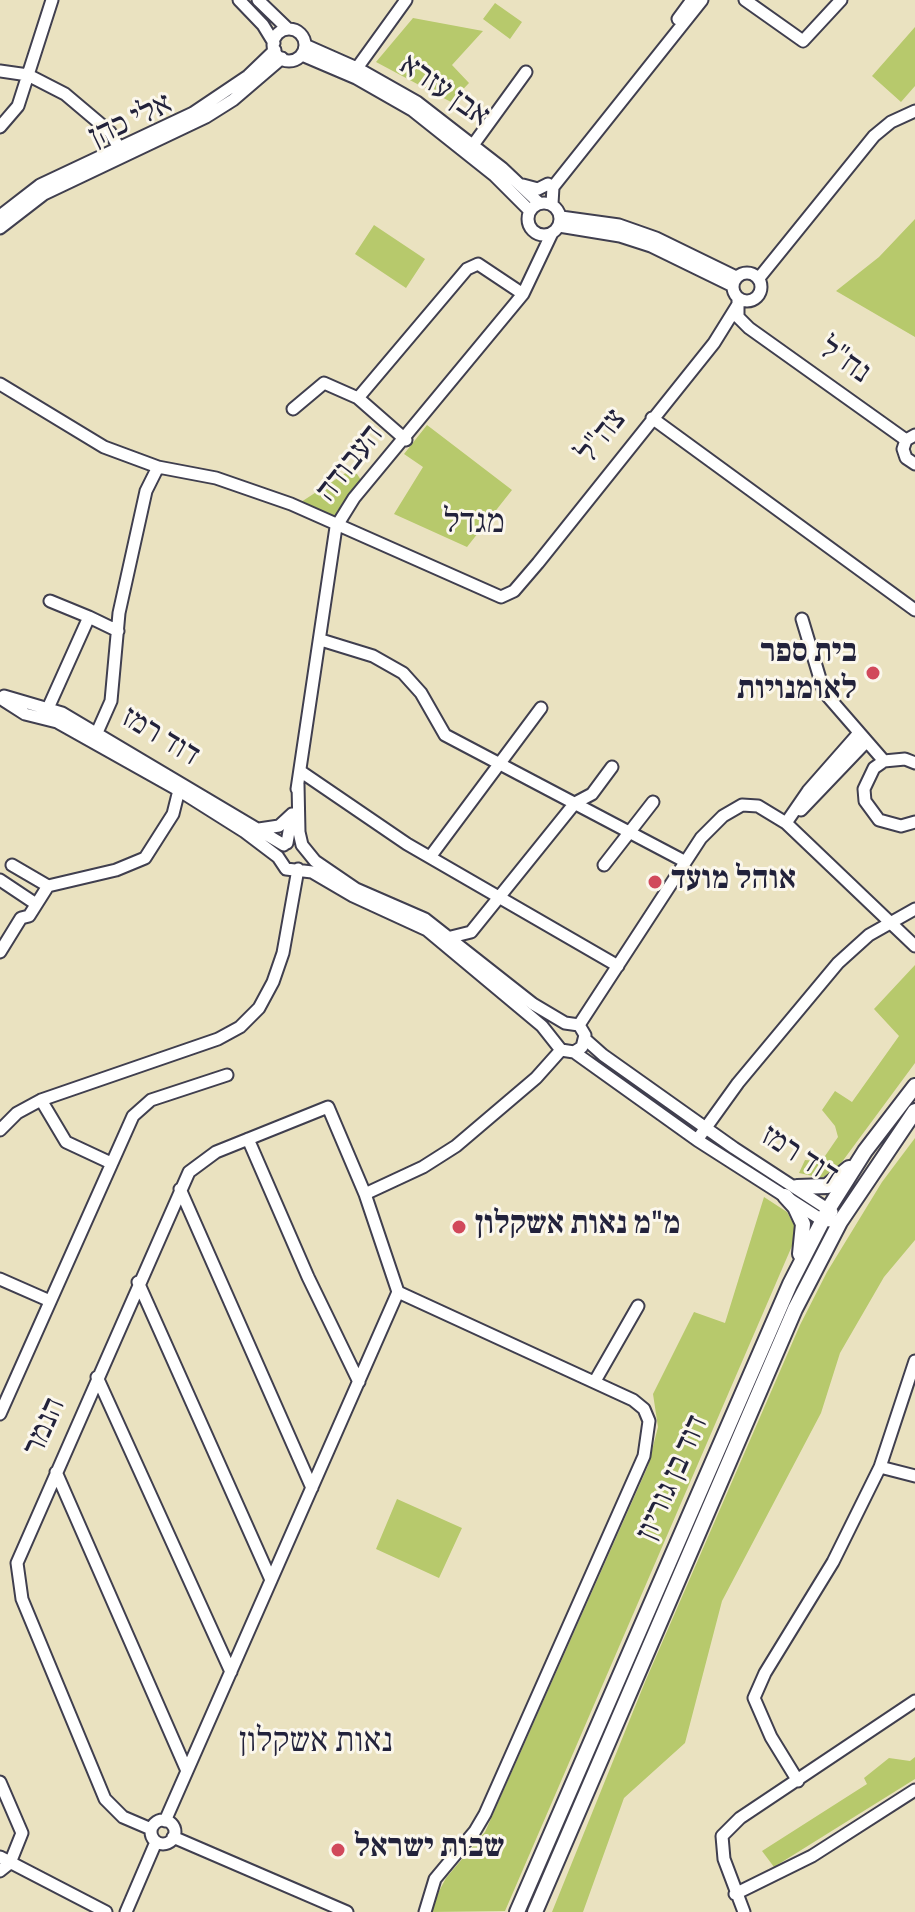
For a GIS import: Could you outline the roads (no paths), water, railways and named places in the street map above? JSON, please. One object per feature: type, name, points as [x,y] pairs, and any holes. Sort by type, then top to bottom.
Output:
[{"type":"main road","name":"דוד בן גוריון","points":[[517,1912],[795,1274],[825,1214],[865,1151],[915,1086]]},
{"type":"main road","name":"דוד בן גוריון","points":[[535,1912],[759,1391],[840,1222],[915,1111]]},
{"type":"main road","points":[[795,1274],[803,1224],[791,1191],[827,1186],[865,1151]]},
{"type":"street","points":[[0,127],[18,106],[52,0]]},
{"type":"street","points":[[239,0],[277,51],[294,60],[303,50],[300,33],[288,29],[258,0]]},
{"type":"street","points":[[357,68],[406,0]]},
{"type":"street","points":[[540,205],[548,184],[692,0]]},
{"type":"street","points":[[537,268],[533,231],[528,221],[702,0]]},
{"type":"street","points":[[745,0],[803,41],[841,0]]},
{"type":"street","points":[[277,51],[278,33],[288,29]]},
{"type":"street","name":"אבן עזרא","points":[[303,50],[357,68],[417,102],[473,145],[540,205]]},
{"type":"street","name":"אבן עזרא","points":[[303,50],[412,110],[495,176],[540,205]]},
{"type":"street","name":"אלי כהן","points":[[0,228],[44,194],[222,95],[277,51]]},
{"type":"street","points":[[0,71],[28,75],[65,94],[105,127],[122,152]]},
{"type":"street","points":[[473,145],[526,72]]},
{"type":"street","points":[[533,231],[542,235],[557,226],[604,232],[640,242],[734,282],[748,272],[759,278],[874,136],[891,122],[915,111]]},
{"type":"street","points":[[98,157],[108,143],[105,127]]},
{"type":"street","name":"אלי כהן","points":[[0,216],[40,185],[98,157],[122,152]]},
{"type":"street","points":[[517,182],[532,189],[548,184]]},
{"type":"street","points":[[540,205],[557,226]]},
{"type":"street","name":"העבודה","points":[[281,862],[298,784],[336,527],[354,498],[406,440],[523,294],[557,226]]},
{"type":"street","points":[[358,398],[467,269],[478,264],[523,294]]},
{"type":"street","name":"צה\"ל","points":[[336,527],[450,573],[496,597],[504,596],[521,584],[714,343],[741,302],[759,295],[759,278]]},
{"type":"street","name":"נח\"ל","points":[[734,282],[741,302],[738,317],[749,328],[911,438]]},
{"type":"street","points":[[293,409],[324,383],[358,398],[406,440]]},
{"type":"street","points":[[0,384],[104,447],[158,467],[216,478],[291,504],[336,527]]},
{"type":"street","points":[[652,418],[915,610]]},
{"type":"street","points":[[911,438],[904,454],[915,464]]},
{"type":"street","points":[[95,737],[111,701],[118,631],[144,500],[158,467]]},
{"type":"street","points":[[50,601],[118,631]]},
{"type":"street","points":[[49,706],[89,617]]},
{"type":"street","points":[[802,619],[824,692],[884,761]]},
{"type":"street","points":[[321,640],[373,656],[403,673],[421,693],[445,735],[684,861]]},
{"type":"street","name":"דוד רמז","points":[[0,696],[26,704],[49,706],[95,737],[285,844]]},
{"type":"street","name":"דוד רמז","points":[[0,696],[25,714],[51,720],[95,737]]},
{"type":"street","points":[[430,857],[475,792],[499,766],[541,708]]},
{"type":"street","points":[[786,823],[863,738]]},
{"type":"street","points":[[915,763],[905,759],[884,761],[867,778],[864,789],[870,812],[889,825],[915,822]]},
{"type":"street","points":[[451,937],[471,932],[575,803],[592,794],[612,767]]},
{"type":"street","points":[[300,771],[430,857],[618,966]]},
{"type":"street","name":"העבודה","points":[[298,784],[296,817],[304,849]]},
{"type":"street","points":[[0,880],[42,895],[145,858],[173,814],[180,786]]},
{"type":"street","name":"דוד רמז","points":[[180,786],[281,862]]},
{"type":"street","points":[[604,865],[653,802]]},
{"type":"street","points":[[579,1025],[684,861],[723,816],[742,805],[758,806],[786,823],[915,946]]},
{"type":"street","points":[[255,829],[279,826],[292,813]]},
{"type":"street","points":[[285,844],[304,849],[338,878],[413,912],[451,937],[533,1004],[565,1023],[579,1025]]},
{"type":"street","points":[[0,1130],[17,1113],[41,1100],[204,1044],[240,1027],[259,1008],[273,982],[299,868],[306,861],[304,849]]},
{"type":"street","points":[[288,927],[281,862],[427,930],[568,1051]]},
{"type":"street","points":[[12,865],[42,895]]},
{"type":"street","points":[[292,900],[306,884],[325,880]]},
{"type":"street","points":[[0,952],[21,918],[29,916],[42,895]]},
{"type":"street","points":[[697,1140],[824,979],[869,935],[915,909]]},
{"type":"street","points":[[554,1038],[557,1029],[565,1023]]},
{"type":"street","points":[[165,1821],[398,1292],[365,1194],[423,1167],[456,1146],[585,1039],[579,1025]]},
{"type":"street","name":"דוד רמז","points":[[585,1039],[791,1191],[840,1222]]},
{"type":"street","name":"דוד רמז","points":[[568,1051],[697,1140],[791,1191]]},
{"type":"street","points":[[0,1414],[111,1163],[141,1107],[167,1094],[227,1075]]},
{"type":"street","points":[[41,1100],[66,1142],[111,1163]]},
{"type":"street","name":"הנמר","points":[[151,1829],[123,1817],[105,1799],[22,1599],[17,1563],[189,1172],[202,1161],[248,1139],[328,1107],[365,1194]]},
{"type":"street","points":[[248,1139],[308,1277],[359,1382]]},
{"type":"street","points":[[180,1189],[312,1488]]},
{"type":"street","points":[[0,1279],[50,1301]]},
{"type":"street","points":[[138,1282],[271,1580]]},
{"type":"street","points":[[398,1292],[633,1400],[644,1409],[649,1421],[644,1456],[485,1814],[475,1831],[435,1879],[425,1912]]},
{"type":"street","points":[[595,1381],[638,1306]]},
{"type":"street","points":[[798,1781],[771,1737],[754,1698],[765,1673],[833,1562],[880,1467],[915,1361]]},
{"type":"street","points":[[97,1377],[231,1672]]},
{"type":"street","points":[[880,1467],[915,1476]]},
{"type":"street","points":[[56,1472],[187,1771]]},
{"type":"street","points":[[744,1912],[735,1894],[722,1836],[740,1818],[915,1701]]},
{"type":"street","points":[[0,1782],[22,1833],[3,1864],[106,1912]]},
{"type":"street","points":[[735,1894],[812,1856],[915,1790]]},
{"type":"street","points":[[126,1912],[156,1842],[151,1829],[155,1823],[165,1821],[173,1827],[173,1837],[167,1843],[156,1842]]},
{"type":"street","points":[[173,1837],[344,1911]]},
{"type":"place","name":"בית ספר לאומנויות","points":[[873,673]]},
{"type":"place","name":"אוהל מועד","points":[[655,882]]},
{"type":"place","name":"מ\"מ נאות אשקלון","points":[[459,1227]]},
{"type":"place","name":"שבות ישראל","points":[[338,1850]]},
{"type":"district","name":"מגדל","points":[[474,526]]},
{"type":"district","name":"נאות אשקלון","points":[[316,1745]]}]
